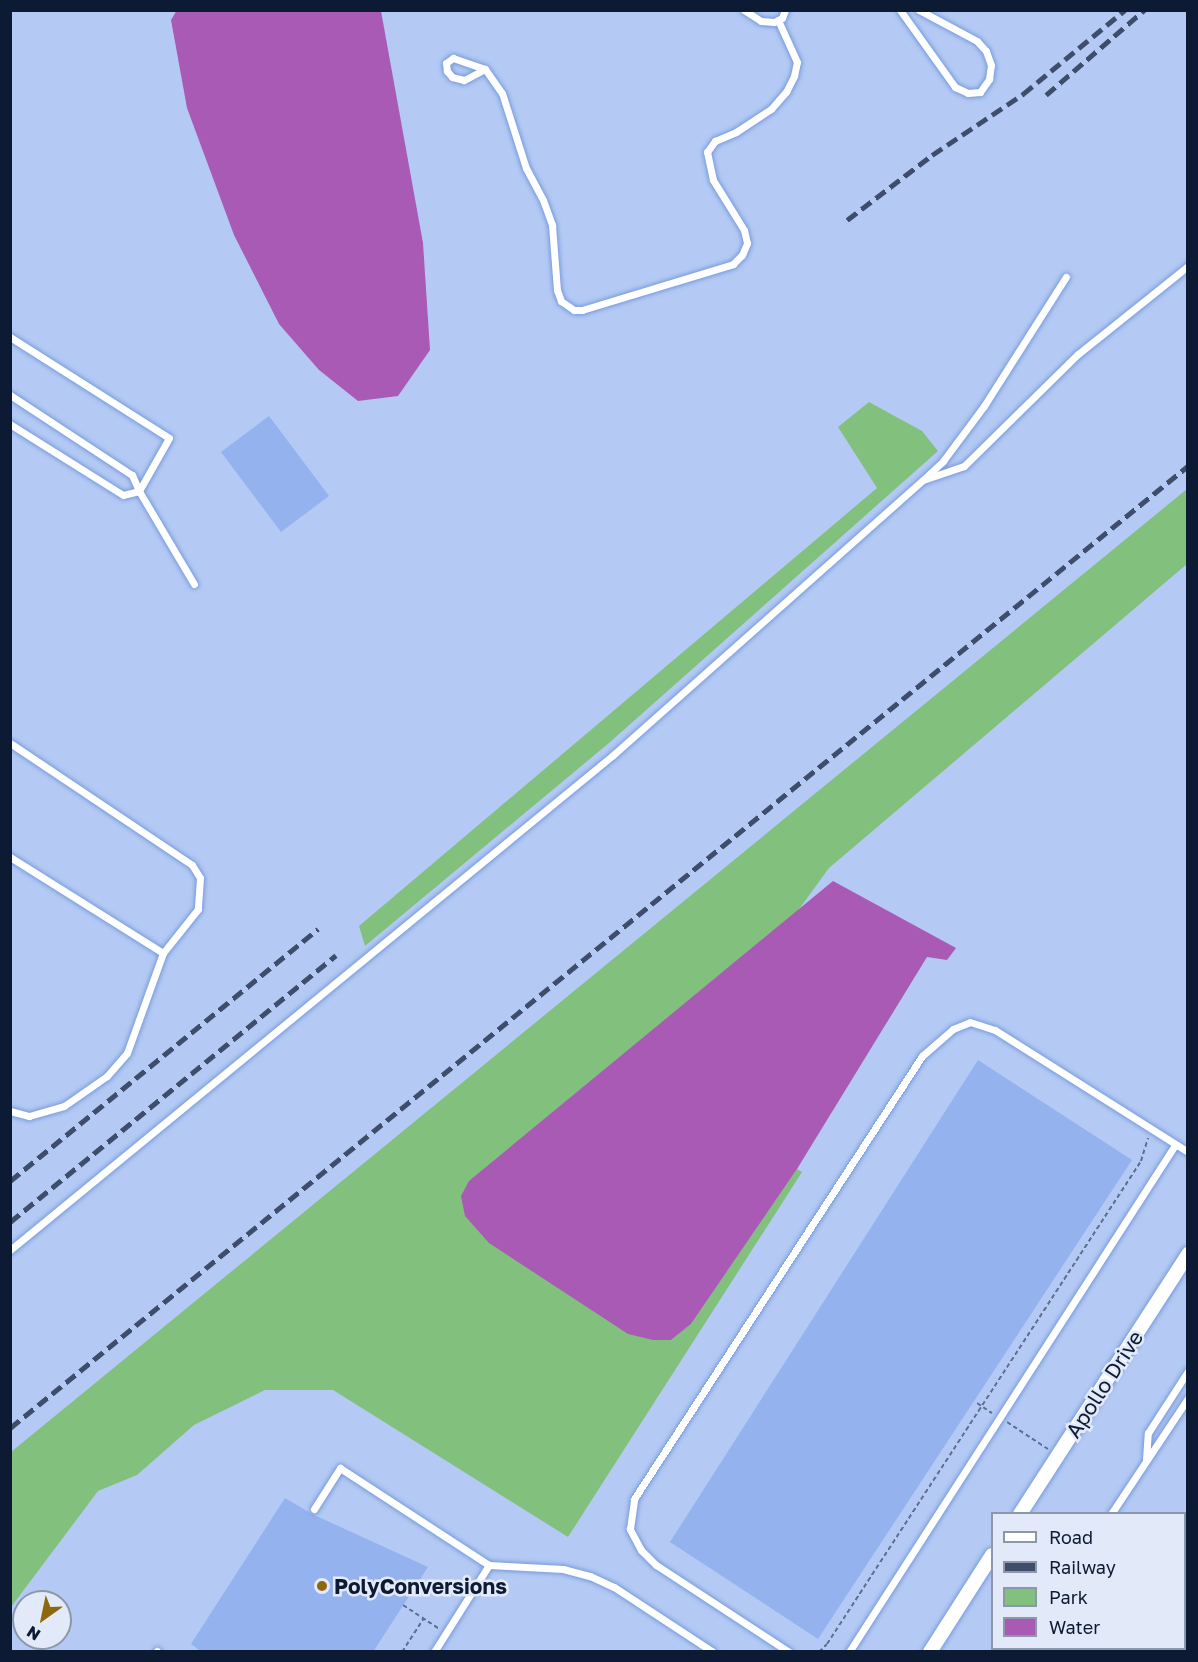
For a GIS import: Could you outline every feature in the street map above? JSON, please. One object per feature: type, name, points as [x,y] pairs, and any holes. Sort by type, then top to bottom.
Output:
[{"type":"street","name":"Apollo Drive","points":[[1021,1512],[1188,1254]]},
{"type":"street","points":[[930,1652],[991,1559]]},
{"type":"lane","points":[[744,10],[761,21],[778,20]]},
{"type":"lane","points":[[778,20],[785,10]]},
{"type":"lane","points":[[900,10],[955,87],[968,93],[980,92],[989,80],[991,65],[987,51],[977,40],[920,10]]},
{"type":"lane","points":[[485,69],[464,80],[452,77],[447,71],[446,63],[453,58],[485,69],[502,93],[526,168],[543,200],[552,225],[557,290],[561,301],[574,310],[582,310],[733,264],[742,255],[747,243],[744,230],[713,180],[708,152],[715,141],[736,132],[771,109],[786,93],[794,76],[797,62],[778,20]]},
{"type":"lane","points":[[923,480],[964,466],[1078,354],[1188,266]]},
{"type":"lane","points":[[10,1250],[613,755],[923,480],[943,461],[984,406],[1066,277]]},
{"type":"lane","points":[[10,337],[169,438],[139,491],[123,495],[10,424]]},
{"type":"lane","points":[[10,395],[132,475],[139,491],[194,584]]},
{"type":"lane","points":[[10,743],[192,865],[200,878],[198,909],[163,952],[128,1053],[107,1076],[64,1106],[29,1116],[10,1112]]},
{"type":"lane","points":[[10,856],[163,952]]},
{"type":"lane","points":[[789,1652],[648,1558],[630,1529],[634,1499],[922,1056],[953,1029],[969,1022],[995,1030],[1188,1152]]},
{"type":"lane","points":[[849,1652],[1175,1145]]},
{"type":"lane","points":[[1146,1460],[1148,1433],[1188,1371]]},
{"type":"lane","points":[[1112,1512],[1188,1398]]},
{"type":"lane","points":[[314,1509],[340,1468],[489,1565],[563,1569],[590,1576],[614,1587],[713,1652]]},
{"type":"lane","points":[[434,1652],[489,1565]]},
{"type":"path","points":[[819,1652],[827,1644],[1141,1161],[1151,1129]]},
{"type":"path","points":[[976,1403],[1058,1455]]},
{"type":"path","points":[[403,1605],[446,1633]]},
{"type":"path","points":[[402,1652],[424,1618]]},
{"type":"green space","points":[[869,402],[922,431],[938,451],[609,743],[365,946],[359,926],[877,488],[838,427]]},
{"type":"green space","points":[[1187,489],[1187,564],[829,868],[797,912],[653,1340],[671,1340],[691,1324],[797,1169],[802,1172],[568,1537],[333,1390],[265,1390],[194,1425],[137,1475],[98,1491],[24,1590],[12,1590],[11,1607],[11,1452]]},
{"type":"water","points":[[177,10],[381,11],[423,243],[430,350],[398,396],[358,401],[319,370],[279,324],[234,235],[187,108],[171,20]]},
{"type":"water","points":[[833,881],[956,948],[947,960],[927,957],[797,1169],[691,1324],[671,1340],[653,1340],[628,1334],[489,1243],[465,1216],[461,1196],[469,1181]]},
{"type":"building","points":[[269,416],[329,496],[281,532],[221,452]]},
{"type":"building","points":[[978,1060],[1132,1160],[818,1639],[670,1542]]},
{"type":"building","name":"PolyConversions","points":[[285,1498],[312,1514],[428,1567],[373,1652],[202,1652],[191,1644]]},
{"type":"railway","points":[[847,220],[932,155],[1023,94],[1125,10]]},
{"type":"railway","points":[[1046,95],[1144,10]]},
{"type":"railway","points":[[10,1428],[1188,466]]},
{"type":"railway","points":[[10,1181],[318,929]]},
{"type":"railway","points":[[10,1222],[336,955]]},
{"type":"place","name":"PolyConversions","points":[[322,1586]]}]
